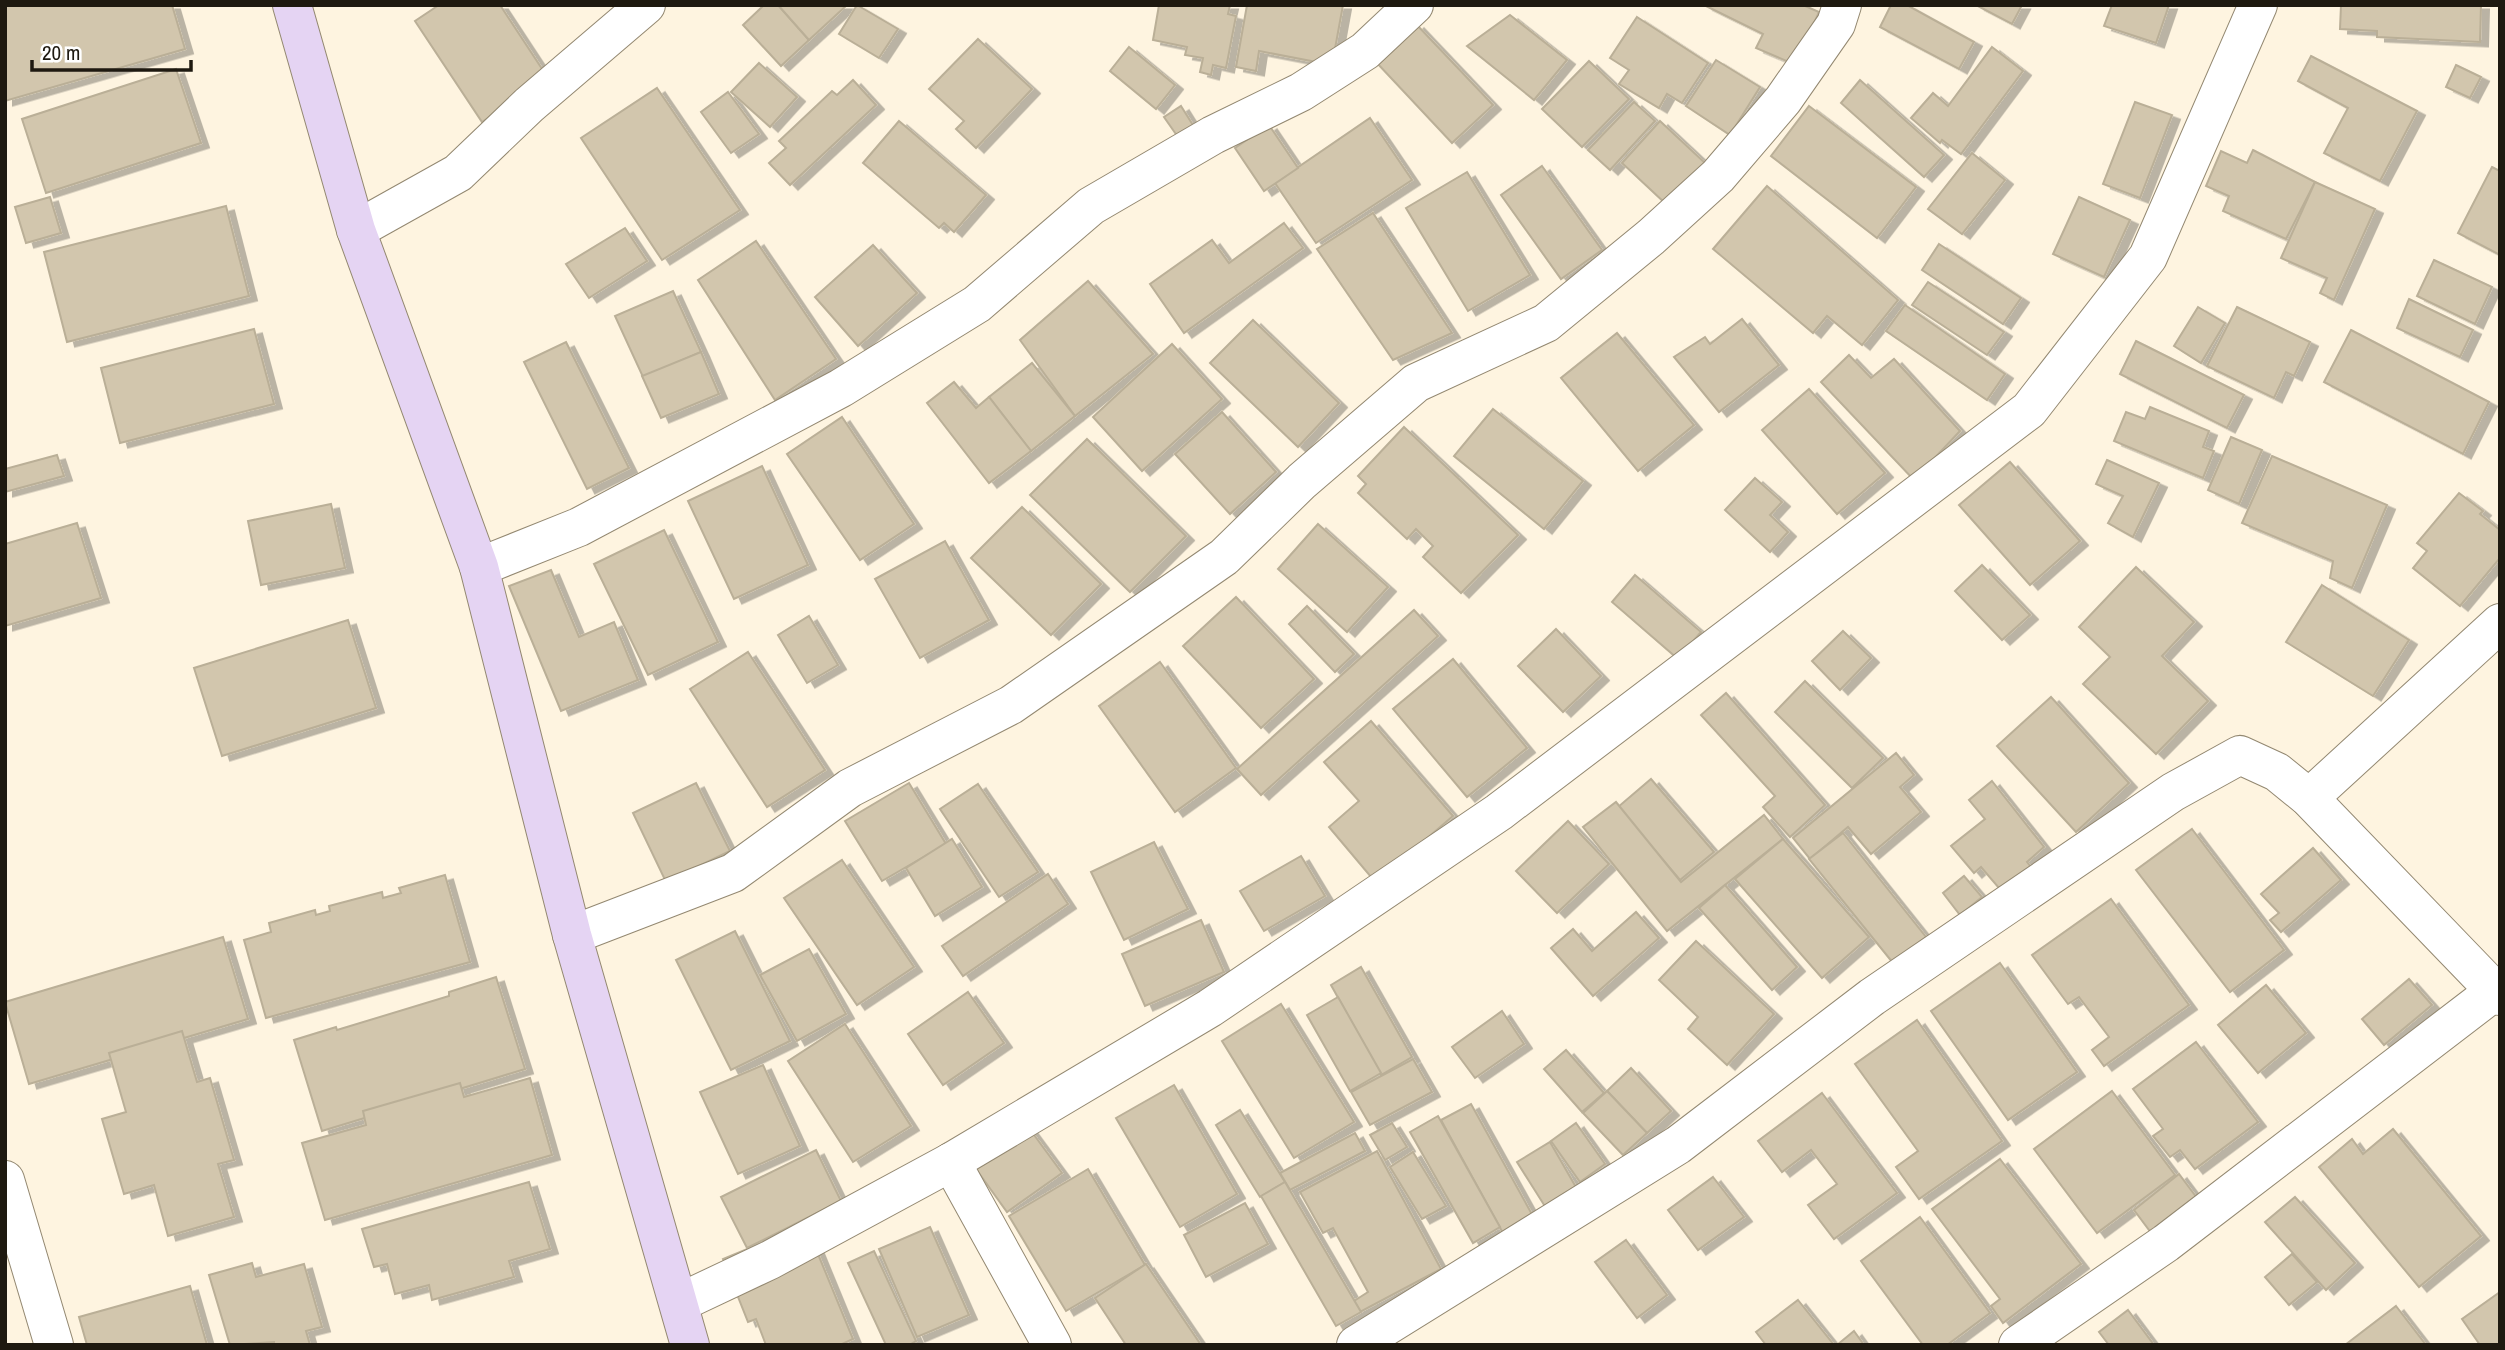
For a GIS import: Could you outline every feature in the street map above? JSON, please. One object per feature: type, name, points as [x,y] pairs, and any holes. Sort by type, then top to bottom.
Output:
[{"type":"street","points":[[292,5],[356,230],[479,566],[572,935],[690,1345]]},
{"type":"street","points":[[356,230],[458,173],[529,105],[646,5]]},
{"type":"street","points":[[479,566],[579,527],[841,388],[977,304],[1091,206],[1213,135],[1301,92],[1365,51],[1414,5]]},
{"type":"street","points":[[572,935],[733,873],[850,788],[1011,705],[1224,557],[1302,481],[1416,383],[1546,323],[1651,237],[1718,176],[1783,100],[1836,24],[1842,5]]},
{"type":"street","points":[[678,1303],[770,1260],[951,1162],[1210,1009],[1499,812],[2029,410],[2148,257],[2258,5]]},
{"type":"street","points":[[2309,798],[2500,623]]},
{"type":"street","points":[[1356,1345],[1678,1145],[1872,997],[2173,792],[2240,755],[2277,772],[2309,798],[2497,994],[2166,1243],[2018,1345]]},
{"type":"street","points":[[951,1162],[1052,1345]]},
{"type":"street","points":[[5,1180],[54,1345]]},
{"type":"building","points":[[5,5],[172,5],[185,49],[5,101]]},
{"type":"building","points":[[439,5],[500,5],[548,78],[482,122],[415,21]]},
{"type":"building","points":[[764,5],[778,5],[809,40],[781,66],[743,25]]},
{"type":"building","points":[[778,5],[847,5],[809,40]]},
{"type":"building","points":[[857,5],[898,29],[879,58],[839,34]]},
{"type":"building","points":[[1159,5],[1230,5],[1228,14],[1236,16],[1226,68],[1213,65],[1211,75],[1200,72],[1203,58],[1185,55],[1187,47],[1153,40]]},
{"type":"building","points":[[1247,5],[1343,5],[1332,65],[1259,51],[1256,71],[1236,67]]},
{"type":"building","points":[[1704,5],[1803,5],[1819,12],[1796,65],[1756,48],[1763,34]]},
{"type":"building","points":[[1891,5],[1907,5],[1974,42],[1959,69],[1880,27]]},
{"type":"building","points":[[1976,5],[2022,5],[2012,24]]},
{"type":"building","points":[[2112,5],[2169,5],[2156,43],[2104,26]]},
{"type":"building","points":[[2341,5],[2481,5],[2480,42],[2377,37],[2377,31],[2340,29]]},
{"type":"building","points":[[1510,15],[1567,60],[1534,100],[1467,46]]},
{"type":"building","points":[[1637,17],[1708,63],[1682,103],[1667,94],[1659,108],[1619,84],[1629,70],[1610,58]]},
{"type":"building","points":[[1416,24],[1493,105],[1452,143],[1376,62]]},
{"type":"building","points":[[978,39],[1032,89],[976,148],[956,129],[964,121],[929,89]]},
{"type":"building","points":[[1129,47],[1175,85],[1156,109],[1110,71]]},
{"type":"building","points":[[1992,47],[2023,71],[1961,154],[1942,140],[1940,143],[1911,118],[1933,93],[1948,106]]},
{"type":"building","points":[[2311,56],[2417,111],[2380,181],[2324,153],[2348,108],[2298,81]]},
{"type":"building","points":[[1716,60],[1760,87],[1730,135],[1686,106]]},
{"type":"building","points":[[1589,61],[1629,99],[1582,147],[1542,109]]},
{"type":"building","points":[[759,63],[797,97],[770,127],[731,92]]},
{"type":"building","points":[[2456,65],[2481,77],[2470,98],[2446,87]]},
{"type":"building","points":[[176,69],[201,143],[46,193],[22,119]]},
{"type":"building","points":[[853,80],[876,105],[790,185],[769,163],[786,148],[779,141],[832,91],[837,95]]},
{"type":"building","points":[[1860,80],[1944,155],[1924,177],[1841,103]]},
{"type":"building","points":[[657,88],[740,210],[662,260],[581,138]]},
{"type":"building","points":[[728,92],[759,134],[731,153],[701,112]]},
{"type":"building","points":[[1634,102],[1655,121],[1610,170],[1588,150]]},
{"type":"building","points":[[2135,102],[2172,115],[2140,198],[2103,184]]},
{"type":"building","points":[[1181,106],[1196,130],[1180,140],[1164,117]]},
{"type":"building","points":[[1809,106],[1916,187],[1877,238],[1771,156]]},
{"type":"building","points":[[1370,118],[1412,180],[1316,243],[1275,183]]},
{"type":"building","points":[[899,121],[986,195],[954,232],[944,223],[939,228],[863,163]]},
{"type":"building","points":[[1660,121],[1705,163],[1666,204],[1622,163]]},
{"type":"building","points":[[1269,125],[1298,168],[1264,191],[1235,148]]},
{"type":"building","points":[[2253,150],[2315,182],[2286,239],[2223,211],[2229,196],[2206,186],[2221,151],[2247,163]]},
{"type":"building","points":[[1972,153],[2005,180],[1962,234],[1928,209]]},
{"type":"building","points":[[1542,166],[1602,250],[1561,279],[1501,195]]},
{"type":"building","points":[[2492,167],[2500,171],[2500,255],[2458,233]]},
{"type":"building","points":[[1467,172],[1530,275],[1468,311],[1406,208]]},
{"type":"building","points":[[2315,182],[2375,209],[2334,300],[2320,293],[2327,278],[2281,258]]},
{"type":"building","points":[[1767,186],[1898,300],[1862,345],[1827,316],[1813,333],[1713,249]]},
{"type":"building","points":[[50,197],[61,233],[26,243],[15,207]]},
{"type":"building","points":[[2079,197],[2130,220],[2104,277],[2053,254]]},
{"type":"building","points":[[226,206],[249,296],[67,342],[44,252]]},
{"type":"building","points":[[1373,213],[1452,333],[1393,360],[1317,249]]},
{"type":"building","points":[[1284,223],[1303,248],[1184,333],[1150,284],[1212,240],[1229,263]]},
{"type":"building","points":[[625,228],[647,261],[589,298],[566,264]]},
{"type":"building","points":[[756,241],[836,359],[775,400],[698,280]]},
{"type":"building","points":[[1939,244],[2021,298],[2003,324],[1922,270]]},
{"type":"building","points":[[873,245],[917,293],[858,346],[815,297]]},
{"type":"building","points":[[2434,260],[2492,287],[2475,324],[2417,296]]},
{"type":"building","points":[[1088,281],[1153,354],[1075,416],[1020,340]]},
{"type":"building","points":[[1928,282],[2004,332],[1987,355],[1912,305]]},
{"type":"building","points":[[673,291],[701,352],[643,377],[615,316]]},
{"type":"building","points":[[2409,299],[2473,330],[2460,357],[2397,328]]},
{"type":"building","points":[[1905,305],[2005,374],[1987,400],[1886,331]]},
{"type":"building","points":[[2198,307],[2225,323],[2201,363],[2174,346]]},
{"type":"building","points":[[2237,307],[2310,342],[2294,376],[2286,372],[2274,398],[2207,366]]},
{"type":"building","points":[[1742,319],[1779,365],[1719,412],[1674,357],[1705,337],[1710,344]]},
{"type":"building","points":[[1253,320],[1339,403],[1298,447],[1210,363]]},
{"type":"building","points":[[254,329],[274,404],[120,443],[101,368]]},
{"type":"building","points":[[2351,330],[2489,402],[2463,454],[2324,382]]},
{"type":"building","points":[[1617,333],[1694,425],[1638,471],[1561,378]]},
{"type":"building","points":[[2136,341],[2244,395],[2227,428],[2120,374]]},
{"type":"building","points":[[566,342],[629,468],[587,489],[524,362]]},
{"type":"building","points":[[1172,344],[1222,399],[1142,471],[1093,417]]},
{"type":"building","points":[[701,352],[719,394],[661,418],[642,376]]},
{"type":"building","points":[[1849,355],[1871,378],[1894,359],[1960,431],[1914,480],[1821,382]]},
{"type":"building","points":[[1032,363],[1075,416],[1031,451],[989,397]]},
{"type":"building","points":[[954,382],[976,408],[989,397],[1031,451],[989,483],[927,403]]},
{"type":"building","points":[[1809,389],[1885,473],[1837,514],[1762,430]]},
{"type":"building","points":[[2150,407],[2209,431],[2203,447],[2214,451],[2203,478],[2114,441],[2126,412],[2145,419]]},
{"type":"building","points":[[1493,409],[1583,481],[1544,529],[1454,456]]},
{"type":"building","points":[[1222,412],[1276,472],[1230,514],[1175,454]]},
{"type":"building","points":[[842,417],[914,524],[860,560],[787,454]]},
{"type":"building","points":[[1404,427],[1518,535],[1461,593],[1423,557],[1433,546],[1416,529],[1407,539],[1358,493],[1366,484],[1358,476]]},
{"type":"building","points":[[2231,437],[2262,450],[2239,504],[2208,490]]},
{"type":"building","points":[[1087,439],[1186,536],[1130,592],[1030,495]]},
{"type":"building","points":[[57,455],[64,476],[5,492],[5,469]]},
{"type":"building","points":[[2272,456],[2387,505],[2352,588],[2330,578],[2333,561],[2242,523]]},
{"type":"building","points":[[2107,460],[2159,483],[2133,537],[2108,523],[2123,496],[2096,484]]},
{"type":"building","points":[[2010,462],[2080,541],[2030,585],[1959,505]]},
{"type":"building","points":[[762,466],[808,565],[734,599],[688,501]]},
{"type":"building","points":[[1755,478],[1782,502],[1770,515],[1788,532],[1770,552],[1725,510]]},
{"type":"building","points":[[2459,493],[2483,511],[2480,514],[2500,530],[2500,558],[2460,606],[2413,568],[2427,551],[2417,543]]},
{"type":"building","points":[[331,504],[345,568],[261,585],[248,521]]},
{"type":"building","points":[[1022,507],[1101,584],[1051,635],[971,558]]},
{"type":"building","points":[[77,523],[101,598],[5,626],[5,544]]},
{"type":"building","points":[[1318,524],[1388,587],[1347,632],[1278,569]]},
{"type":"building","points":[[664,530],[718,642],[648,675],[594,564]]},
{"type":"building","points":[[945,541],[989,620],[920,658],[875,579]]},
{"type":"building","points":[[1982,565],[2030,615],[2002,640],[1955,591]]},
{"type":"building","points":[[2136,567],[2194,622],[2162,656],[2208,701],[2156,754],[2083,684],[2110,657],[2079,627]]},
{"type":"building","points":[[551,570],[579,637],[614,622],[638,680],[561,711],[509,586]]},
{"type":"building","points":[[1635,575],[1701,632],[1678,659],[1612,602]]},
{"type":"building","points":[[2322,585],[2409,640],[2373,696],[2286,642]]},
{"type":"building","points":[[1236,597],[1314,679],[1261,728],[1183,646]]},
{"type":"building","points":[[1307,606],[1354,654],[1335,672],[1289,624]]},
{"type":"building","points":[[1414,610],[1438,636],[1261,795],[1237,769]]},
{"type":"building","points":[[809,616],[838,665],[807,683],[778,635]]},
{"type":"building","points":[[348,620],[376,708],[222,756],[194,668]]},
{"type":"building","points":[[1556,629],[1601,676],[1563,712],[1518,666]]},
{"type":"building","points":[[1843,631],[1871,658],[1840,690],[1812,661]]},
{"type":"building","points":[[748,652],[825,770],[767,807],[690,689]]},
{"type":"building","points":[[1453,659],[1527,748],[1467,797],[1393,709]]},
{"type":"building","points":[[1160,662],[1236,768],[1175,812],[1099,706]]},
{"type":"building","points":[[1805,681],[1883,758],[1852,788],[1775,712]]},
{"type":"building","points":[[1726,693],[1825,805],[1790,837],[1763,807],[1775,796],[1701,715]]},
{"type":"building","points":[[2051,697],[2129,783],[2076,832],[1997,746]]},
{"type":"building","points":[[1371,721],[1453,816],[1396,865],[1382,890],[1329,827],[1359,801],[1324,762]]},
{"type":"building","points":[[1896,753],[1914,775],[1900,787],[1921,812],[1871,854],[1848,827],[1810,859],[1793,838]]},
{"type":"building","points":[[1651,779],[1714,852],[1680,880],[1618,807]]},
{"type":"building","points":[[1992,781],[2044,847],[2027,862],[2034,871],[2004,894],[1981,867],[1974,873],[1951,846],[1985,819],[1969,800]]},
{"type":"building","points":[[696,783],[730,851],[666,882],[633,813]]},
{"type":"building","points":[[909,783],[946,844],[882,881],[845,821]]},
{"type":"building","points":[[978,784],[1038,872],[999,897],[940,809]]},
{"type":"building","points":[[1616,802],[1681,882],[1764,815],[1783,839],[1667,931],[1583,827]]},
{"type":"building","points":[[1568,821],[1609,864],[1557,913],[1516,871]]},
{"type":"building","points":[[2192,829],[2284,950],[2230,992],[2136,870]]},
{"type":"building","points":[[1843,833],[1926,937],[1893,963],[1809,859]]},
{"type":"building","points":[[952,839],[982,887],[935,916],[906,868]]},
{"type":"building","points":[[1783,839],[1869,937],[1822,978],[1735,879]]},
{"type":"building","points":[[1154,842],[1188,909],[1124,940],[1091,872]]},
{"type":"building","points":[[2313,848],[2341,880],[2281,932],[2270,920],[2279,913],[2261,894]]},
{"type":"building","points":[[1301,856],[1325,896],[1264,931],[1240,891]]},
{"type":"building","points":[[842,860],[914,967],[857,1005],[784,898]]},
{"type":"building","points":[[1048,874],[1068,904],[963,976],[942,946]]},
{"type":"building","points":[[445,875],[470,962],[266,1018],[244,940],[271,932],[269,923],[315,910],[316,915],[330,911],[329,906],[382,892],[383,898],[401,893],[399,888]]},
{"type":"building","points":[[1964,876],[1982,897],[1960,915],[1943,893]]},
{"type":"building","points":[[1725,885],[1797,967],[1772,990],[1699,908]]},
{"type":"building","points":[[2111,899],[2189,1005],[2104,1066],[2092,1050],[2109,1037],[2079,997],[2068,1004],[2032,955]]},
{"type":"building","points":[[1636,912],[1659,938],[1593,996],[1551,948],[1573,929],[1592,951]]},
{"type":"building","points":[[1201,920],[1224,972],[1145,1006],[1122,954]]},
{"type":"building","points":[[735,931],[790,1041],[731,1070],[676,960]]},
{"type":"building","points":[[223,937],[248,1019],[29,1084],[5,1002]]},
{"type":"building","points":[[1696,941],[1774,1014],[1727,1065],[1688,1029],[1698,1017],[1659,980]]},
{"type":"building","points":[[809,949],[846,1014],[797,1041],[760,975]]},
{"type":"building","points":[[2000,963],[2077,1072],[2008,1120],[1931,1011]]},
{"type":"building","points":[[1361,967],[1412,1057],[1381,1075],[1331,985]]},
{"type":"building","points":[[496,977],[525,1069],[322,1131],[294,1040],[336,1027],[337,1030],[449,996],[449,992]]},
{"type":"building","points":[[2409,979],[2432,1005],[2384,1045],[2362,1019]]},
{"type":"building","points":[[2266,985],[2306,1033],[2258,1073],[2218,1025]]},
{"type":"building","points":[[968,992],[1004,1043],[943,1085],[908,1034]]},
{"type":"building","points":[[1338,997],[1381,1073],[1350,1091],[1307,1015]]},
{"type":"building","points":[[1281,1004],[1354,1122],[1294,1158],[1222,1041]]},
{"type":"building","points":[[1502,1011],[1524,1044],[1475,1078],[1452,1047]]},
{"type":"building","points":[[1917,1020],[2002,1141],[1919,1199],[1896,1167],[1918,1151],[1855,1064]]},
{"type":"building","points":[[845,1024],[911,1126],[853,1162],[788,1061]]},
{"type":"building","points":[[182,1031],[197,1082],[210,1078],[234,1160],[218,1164],[234,1217],[168,1236],[154,1185],[124,1194],[102,1119],[126,1112],[109,1053]]},
{"type":"building","points":[[2196,1042],[2258,1122],[2195,1169],[2180,1150],[2170,1157],[2153,1136],[2163,1129],[2133,1089]]},
{"type":"building","points":[[1566,1050],[1604,1093],[1582,1112],[1544,1069]]},
{"type":"building","points":[[1413,1059],[1432,1092],[1370,1125],[1351,1092]]},
{"type":"building","points":[[763,1065],[800,1146],[738,1174],[700,1092]]},
{"type":"building","points":[[1631,1068],[1671,1111],[1647,1133],[1607,1091]]},
{"type":"building","points":[[530,1078],[552,1155],[325,1220],[302,1143],[366,1125],[363,1111],[460,1083],[464,1097]]},
{"type":"building","points":[[1174,1085],[1237,1194],[1180,1227],[1116,1118]]},
{"type":"building","points":[[1607,1091],[1647,1133],[1623,1155],[1583,1113]]},
{"type":"building","points":[[2112,1091],[2175,1175],[2097,1233],[2034,1149]]},
{"type":"building","points":[[1822,1093],[1897,1193],[1834,1239],[1808,1205],[1837,1184],[1811,1150],[1782,1172],[1758,1141]]},
{"type":"building","points":[[1471,1104],[1534,1218],[1504,1235],[1441,1120]]},
{"type":"building","points":[[1240,1110],[1285,1182],[1260,1197],[1216,1125]]},
{"type":"building","points":[[1438,1116],[1500,1227],[1473,1243],[1410,1132]]},
{"type":"building","points":[[1392,1123],[1407,1147],[1385,1160],[1370,1135]]},
{"type":"building","points":[[1576,1123],[1605,1164],[1580,1182],[1551,1141]]},
{"type":"building","points":[[1026,1124],[1062,1173],[1007,1212],[971,1162]]},
{"type":"building","points":[[2393,1129],[2481,1236],[2419,1287],[2319,1167],[2352,1139],[2363,1154]]},
{"type":"building","points":[[1355,1133],[1365,1151],[1290,1190],[1280,1173]]},
{"type":"building","points":[[1550,1142],[1577,1189],[1546,1208],[1517,1162]]},
{"type":"building","points":[[816,1150],[841,1201],[747,1248],[721,1197]]},
{"type":"building","points":[[1377,1151],[1441,1269],[1360,1312],[1354,1301],[1368,1292],[1333,1228],[1323,1233],[1300,1192]]},
{"type":"building","points":[[1413,1152],[1446,1206],[1422,1219],[1390,1167]]},
{"type":"building","points":[[2000,1159],[2081,1264],[2003,1323],[1991,1306],[2000,1299],[1932,1209]]},
{"type":"building","points":[[1088,1169],[1145,1265],[1066,1311],[1009,1216]]},
{"type":"building","points":[[2179,1174],[2200,1202],[2155,1238],[2134,1210]]},
{"type":"building","points":[[1713,1177],[1744,1217],[1698,1250],[1668,1210]]},
{"type":"building","points":[[529,1182],[550,1249],[509,1261],[514,1277],[432,1300],[429,1285],[395,1294],[387,1264],[374,1267],[362,1229]]},
{"type":"building","points":[[1285,1182],[1361,1312],[1336,1326],[1261,1196]]},
{"type":"building","points":[[2295,1197],[2355,1263],[2326,1290],[2265,1222]]},
{"type":"building","points":[[1245,1203],[1268,1244],[1206,1277],[1184,1235]]},
{"type":"building","points":[[1920,1217],[1990,1313],[1947,1345],[1923,1345],[1861,1261]]},
{"type":"building","points":[[806,1225],[853,1339],[840,1345],[766,1345],[756,1319],[748,1322],[723,1259]]},
{"type":"building","points":[[930,1227],[969,1315],[917,1337],[879,1249]]},
{"type":"building","points":[[1626,1240],[1667,1295],[1637,1318],[1595,1262]]},
{"type":"building","points":[[874,1251],[916,1341],[909,1345],[886,1345],[848,1263]]},
{"type":"building","points":[[2292,1254],[2317,1282],[2289,1305],[2265,1277]]},
{"type":"building","points":[[252,1263],[256,1277],[304,1264],[322,1327],[306,1331],[310,1345],[274,1345],[274,1342],[230,1345],[209,1275]]},
{"type":"building","points":[[1146,1264],[1201,1345],[1126,1345],[1095,1298]]},
{"type":"building","points":[[190,1286],[207,1345],[87,1345],[79,1317]]},
{"type":"building","points":[[2500,1292],[2500,1345],[2480,1345],[2462,1319]]},
{"type":"building","points":[[1798,1300],[1834,1345],[1766,1345],[1756,1332]]},
{"type":"building","points":[[2396,1306],[2426,1345],[2345,1345]]},
{"type":"building","points":[[2128,1310],[2154,1345],[2109,1345],[2099,1332]]},
{"type":"building","points":[[1854,1331],[1864,1345],[1837,1345]]}]
